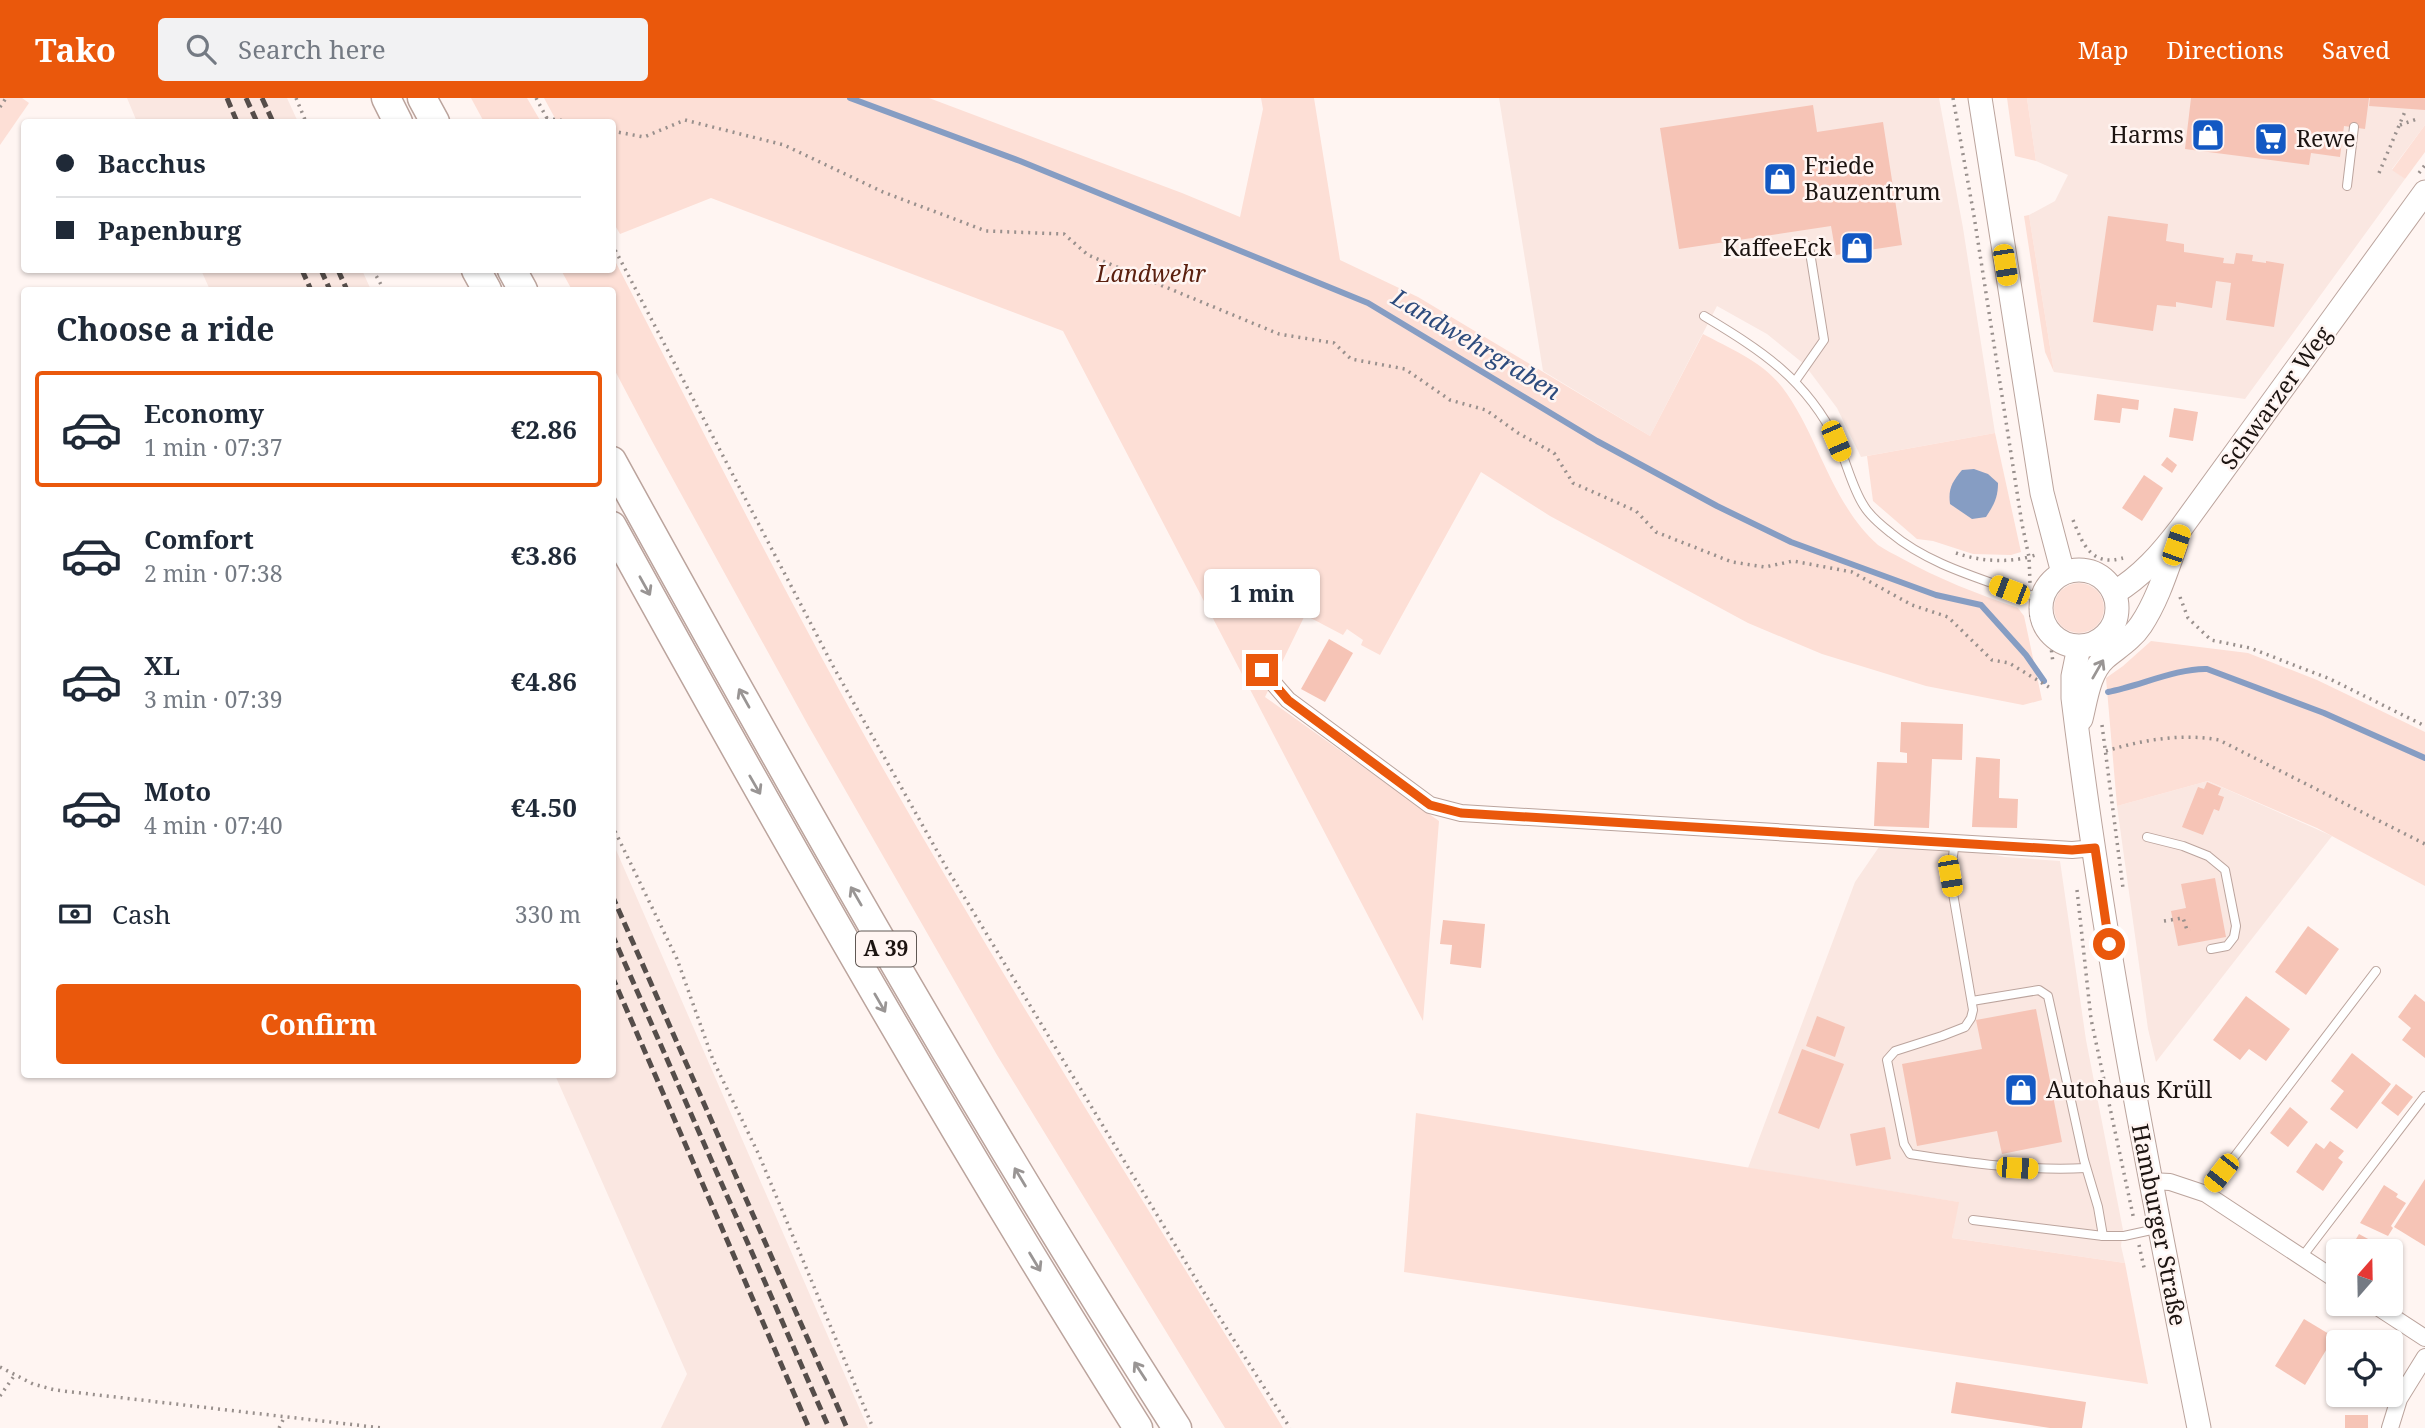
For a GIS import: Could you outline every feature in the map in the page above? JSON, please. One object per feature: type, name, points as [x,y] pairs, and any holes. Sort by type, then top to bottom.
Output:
[{"type":"highway","points":[[386,98],[396,119]]},
{"type":"highway","points":[[422,98],[433,119]]},
{"type":"highway","name":"A 39","points":[[616,468],[776,758],[959,1077],[1177,1428]]},
{"type":"highway","name":"A 39","points":[[616,533],[744,766],[930,1089],[1138,1428]]},
{"type":"main road","points":[[1980,98],[2042,493],[2063,573]]},
{"type":"main road","name":"Schwarzer Weg","points":[[2114,593],[2135,580],[2155,561],[2181,528],[2425,192]]},
{"type":"main road","points":[[2077,733],[2094,671],[2104,659],[2134,635],[2143,622],[2168,566],[2181,528]]},
{"type":"main road","points":[[2075,570],[2098,576],[2108,583],[2114,593],[2117,606],[2111,630],[2091,645],[2079,647],[2062,643],[2051,635],[2044,624],[2036,596],[2063,573],[2075,570]]},
{"type":"main road","name":"Hamburger Straße","points":[[2079,647],[2073,687],[2077,733],[2125,1047],[2199,1428]]},
{"type":"street","points":[[1262,670],[1288,700],[1430,805],[1461,813],[2072,850],[2095,848]]},
{"type":"street","points":[[2150,1181],[2170,1182],[2206,1194],[2326,1273]]},
{"type":"street","points":[[2391,1316],[2425,1338]]},
{"type":"street","points":[[2390,1428],[2399,1399],[2425,1357]]},
{"type":"lane","points":[[2347,186],[2354,127]]},
{"type":"lane","points":[[1796,380],[1824,340],[1809,246]]},
{"type":"lane","points":[[1704,316],[1753,345],[1796,380],[1810,397],[1836,441],[1864,507],[1890,532],[1931,560],[2009,590],[2036,596]]},
{"type":"lane","points":[[2147,837],[2183,846],[2208,856],[2225,870],[2236,926],[2234,937],[2227,946],[2211,949]]},
{"type":"lane","points":[[1955,842],[1950,876],[1972,1002],[1971,1018],[1965,1027],[1895,1051],[1887,1060],[1904,1144],[1910,1154],[2017,1168],[2086,1168]]},
{"type":"lane","points":[[2206,1194],[2376,971]]},
{"type":"lane","points":[[1972,1002],[2039,990],[2048,996],[2103,1236]]},
{"type":"lane","points":[[2302,1257],[2425,1096]]},
{"type":"lane","points":[[1973,1220],[2103,1236],[2124,1236],[2159,1228]]},
{"type":"path","points":[[0,107],[6,98]]},
{"type":"path","points":[[296,98],[305,119]]},
{"type":"path","points":[[536,98],[546,119]]},
{"type":"path","points":[[1953,98],[2036,596],[2031,618],[2053,652]]},
{"type":"path","points":[[2379,173],[2406,109]]},
{"type":"path","points":[[2400,125],[2417,119]]},
{"type":"path","points":[[616,132],[644,137],[685,120],[784,145],[883,192],[986,231],[1063,234],[1088,255],[1279,334],[1334,343],[1351,359],[1405,369],[1450,400],[1486,410],[1518,433],[1554,453],[1573,483],[1636,511],[1656,533],[1732,562],[1765,568],[1793,561],[1852,572],[1912,606],[1948,617],[1992,660],[2009,663],[2054,691]]},
{"type":"path","points":[[616,252],[833,666],[946,867],[1211,1304],[1290,1428]]},
{"type":"path","points":[[2068,510],[2081,541],[2089,552],[2100,559],[2122,559]]},
{"type":"path","points":[[1931,560],[1934,546],[1974,559],[2015,561],[2058,549]]},
{"type":"path","points":[[2168,566],[2188,618],[2211,640],[2250,648],[2330,679],[2425,726]]},
{"type":"path","points":[[2101,715],[2124,900]]},
{"type":"path","points":[[2106,751],[2138,741],[2201,737],[2219,740],[2425,844]]},
{"type":"path","points":[[616,833],[677,959],[713,1060],[759,1155],[873,1428]]},
{"type":"path","points":[[2164,921],[2183,918],[2187,930],[2190,929]]},
{"type":"path","points":[[0,1367],[14,1376],[55,1390],[382,1428]]},
{"type":"path","points":[[0,1396],[14,1376]]},
{"type":"path","points":[[279,1428],[285,1416]]},
{"type":"shaded area","points":[[127,98],[287,98],[297,119],[136,119]]},
{"type":"shaded area","points":[[1499,98],[1939,98],[1963,228],[1995,433],[1861,457],[1837,408],[1804,364],[1767,334],[1717,306],[1650,436],[1543,371]]},
{"type":"shaded area","points":[[2027,98],[2425,98],[2425,125],[2392,169],[2405,179],[2245,399],[2054,372],[2029,215],[2055,201],[2068,175],[2036,161]]},
{"type":"shaded area","points":[[202,273],[363,273],[370,287],[209,287]]},
{"type":"shaded area","points":[[2208,781],[2332,836],[2156,1062],[2148,1029],[2117,806]]},
{"type":"shaded area","points":[[1881,844],[1967,849],[2005,857],[2060,861],[2086,1040],[2123,1230],[2121,1246],[2125,1263],[1952,1238],[1958,1202],[1748,1168],[1855,882]]},
{"type":"shaded area","points":[[616,850],[868,1428],[661,1428],[687,1374],[556,1078],[616,1078]]},
{"type":"green space","points":[[0,98],[22,98],[29,103],[0,145]]},
{"type":"green space","points":[[471,98],[527,98],[539,119],[482,119]]},
{"type":"green space","name":"Landwehr","points":[[544,98],[929,98],[1240,217],[1263,109],[1261,98],[1314,98],[1340,260],[1418,297],[1650,436],[1703,334],[1745,356],[1765,370],[1782,387],[1806,426],[1848,509],[1878,545],[1915,566],[1973,592],[2018,608],[2024,616],[2042,700],[2023,705],[1926,686],[1822,654],[1748,623],[1550,516],[1481,472],[1380,655],[1361,645],[1363,640],[1347,629],[1343,635],[1305,615],[1265,697],[1439,821],[1423,1021],[1063,331],[711,198],[620,234],[616,227],[616,119],[555,119]]},
{"type":"green space","points":[[2007,98],[2027,98],[2036,161],[2015,156]]},
{"type":"green space","points":[[2425,125],[2425,152],[2405,179],[2392,170]]},
{"type":"green space","points":[[2029,215],[2054,372],[2045,352],[2024,216]]},
{"type":"green space","points":[[616,263],[780,580],[885,772],[1031,1020],[1283,1428],[1225,1428],[997,1055],[808,725],[652,441],[616,373],[616,287],[570,287],[563,273],[616,273]]},
{"type":"green space","points":[[1995,433],[2021,552],[2011,555],[1973,554],[1933,541],[1917,539],[1873,501],[1867,456]]},
{"type":"green space","points":[[2079,583],[2096,591],[2104,608],[2096,625],[2079,633],[2062,625],[2054,608],[2062,591]]},
{"type":"green space","points":[[2151,641],[2248,653],[2317,680],[2425,732],[2425,886],[2317,828],[2208,781],[2117,806],[2106,678]]},
{"type":"green space","points":[[1416,1113],[1959,1202],[1952,1238],[2125,1263],[2148,1384],[1404,1272]]},
{"type":"water","points":[[1974,469],[1988,474],[1998,483],[1998,488],[1995,501],[1986,517],[1972,519],[1950,504],[1950,490],[1962,470]]},
{"type":"building","name":"Rewe","points":[[2191,98],[2369,98],[2365,129],[2344,126],[2340,157],[2311,153],[2309,165],[2185,149]]},
{"type":"building","points":[[2370,98],[2425,98],[2425,110],[2369,106]]},
{"type":"building","name":"Friede Bauzentrum","points":[[1813,105],[1817,132],[1883,122],[1902,245],[1836,255],[1831,226],[1679,249],[1660,128]]},
{"type":"building","points":[[2108,216],[2168,224],[2166,241],[2184,244],[2184,252],[2224,258],[2223,263],[2234,264],[2236,253],[2253,255],[2252,261],[2284,264],[2274,327],[2226,320],[2231,283],[2216,281],[2212,308],[2176,302],[2176,307],[2157,305],[2153,331],[2093,322]]},
{"type":"building","points":[[2097,394],[2139,400],[2138,410],[2122,408],[2120,423],[2094,420]]},
{"type":"building","points":[[2174,408],[2198,412],[2193,441],[2169,437]]},
{"type":"building","points":[[2167,457],[2177,465],[2172,473],[2161,465]]},
{"type":"building","points":[[2144,475],[2163,488],[2142,521],[2122,508]]},
{"type":"building","points":[[1329,639],[1353,653],[1325,702],[1301,689]]},
{"type":"building","points":[[1901,722],[1963,724],[1962,760],[1932,759],[1929,828],[1874,826],[1877,762],[1907,763],[1907,753],[1900,752]]},
{"type":"building","points":[[1976,757],[2000,759],[1999,798],[2018,799],[2017,828],[1972,827]]},
{"type":"building","points":[[2207,782],[2221,788],[2218,795],[2224,797],[2219,811],[2214,809],[2203,835],[2182,827],[2198,787],[2204,789]]},
{"type":"building","points":[[2215,878],[2226,937],[2178,946],[2171,911],[2186,908],[2181,884]]},
{"type":"building","points":[[1443,920],[1485,924],[1481,968],[1450,964],[1452,945],[1440,944]]},
{"type":"building","points":[[2308,926],[2339,949],[2306,995],[2275,972]]},
{"type":"building","points":[[2415,994],[2425,1002],[2425,1058],[2402,1040],[2411,1028],[2398,1017]]},
{"type":"building","points":[[2246,996],[2290,1029],[2266,1061],[2249,1049],[2240,1060],[2213,1040]]},
{"type":"building","points":[[2036,1009],[2062,1142],[2002,1154],[1997,1131],[1917,1146],[1902,1064],[1982,1049],[1976,1020]]},
{"type":"building","points":[[1817,1016],[1845,1027],[1835,1057],[1806,1046]]},
{"type":"building","points":[[1802,1049],[1844,1064],[1819,1129],[1778,1113]]},
{"type":"building","points":[[2352,1053],[2391,1084],[2357,1129],[2330,1109],[2344,1091],[2331,1081]]},
{"type":"building","points":[[2396,1084],[2413,1097],[2398,1116],[2381,1103]]},
{"type":"building","points":[[2290,1107],[2308,1122],[2288,1147],[2270,1133]]},
{"type":"building","points":[[1885,1127],[1891,1159],[1856,1166],[1850,1134]]},
{"type":"building","points":[[2330,1141],[2344,1151],[2338,1158],[2343,1162],[2323,1191],[2296,1172],[2316,1143],[2324,1149]]},
{"type":"building","points":[[2425,1179],[2425,1246],[2394,1227]]},
{"type":"building","points":[[2384,1185],[2406,1203],[2391,1226],[2393,1228],[2388,1236],[2360,1223]]},
{"type":"building","points":[[2304,1319],[2326,1332],[2326,1350],[2305,1385],[2275,1366]]},
{"type":"building","points":[[1956,1382],[2086,1402],[2082,1428],[2050,1428],[1951,1413]]},
{"type":"building","points":[[2345,1415],[2368,1415],[2368,1428],[2345,1428]]},
{"type":"waterway","name":"Landwehrgraben","points":[[850,98],[1020,161],[1368,303],[1597,441],[1717,506],[1791,542],[1936,595],[1981,605],[2026,655],[2044,681]]},
{"type":"waterway","name":"Landwehrgraben","points":[[2108,692],[2184,671],[2207,669],[2324,713],[2425,758]]},
{"type":"railway","points":[[227,98],[236,119]]},
{"type":"railway","points":[[246,98],[256,119]]},
{"type":"railway","points":[[262,98],[272,119]]},
{"type":"railway","points":[[303,273],[310,287]]},
{"type":"railway","points":[[322,273],[329,287]]},
{"type":"railway","points":[[339,273],[346,287]]},
{"type":"railway","points":[[616,904],[847,1428]]},
{"type":"railway","points":[[616,943],[829,1428]]},
{"type":"railway","points":[[616,985],[809,1428]]},
{"type":"place","name":"Harms","points":[[2208,135]]},
{"type":"place","name":"Rewe","points":[[2271,139]]},
{"type":"place","name":"Friede Bauzentrum","points":[[1780,179]]},
{"type":"place","name":"KaffeeEck","points":[[1857,248]]},
{"type":"place","name":"Autohaus Krüll","points":[[2021,1090]]},
{"type":"route","points":[[1262,670],[1288,700],[1430,805],[1461,813],[2072,850],[2095,848],[2109,944]]}]
